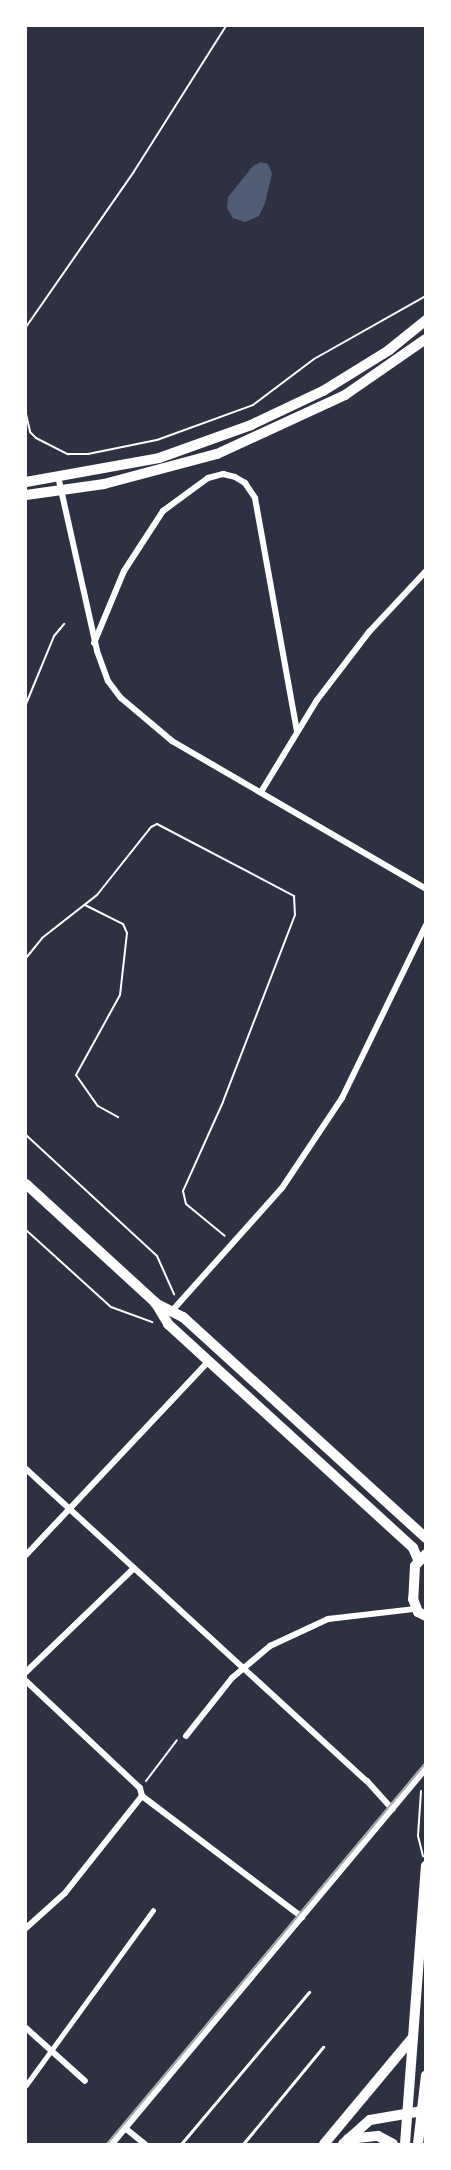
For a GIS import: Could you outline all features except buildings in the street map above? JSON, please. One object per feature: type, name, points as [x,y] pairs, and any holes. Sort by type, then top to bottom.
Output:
[{"type":"main road","points":[[26,482],[159,458],[252,425],[323,391],[389,350],[426,320]]},
{"type":"main road","points":[[26,495],[162,470],[257,438],[345,394],[426,339]]},
{"type":"main road","points":[[26,1184],[155,1302],[426,1538]]},
{"type":"main road","points":[[169,1314],[208,1362],[422,1557],[413,1599],[415,1609],[426,1616]]},
{"type":"main road","points":[[405,2145],[426,1865]]},
{"type":"main road","points":[[324,2145],[413,2036]]},
{"type":"main road","points":[[418,2145],[424,2111],[426,2075]]},
{"type":"main road","points":[[345,2142],[370,2120],[408,2111],[424,2111]]},
{"type":"main road","points":[[345,2142],[378,2136],[393,2145]]},
{"type":"street","points":[[94,643],[124,571],[163,511],[208,478],[223,474],[245,483],[255,498],[297,731]]},
{"type":"street","points":[[58,476],[94,643],[108,681],[121,698],[172,741],[426,889]]},
{"type":"street","points":[[261,792],[297,731],[369,632],[426,571]]},
{"type":"street","points":[[169,1314],[282,1188],[342,1098],[426,925]]},
{"type":"street","points":[[26,1555],[208,1362]]},
{"type":"street","points":[[26,1469],[367,1781],[392,1809]]},
{"type":"street","points":[[26,1672],[134,1568]]},
{"type":"street","points":[[186,1736],[242,1667],[270,1646],[310,1624],[348,1615],[415,1609]]},
{"type":"street","points":[[26,1681],[140,1788],[142,1796],[302,1917]]},
{"type":"street","points":[[112,2145],[426,1769]]},
{"type":"street","points":[[26,1928],[66,1893],[142,1796]]},
{"type":"street","points":[[26,2085],[48,2050],[153,1910]]},
{"type":"street","points":[[26,2028],[48,2050],[85,2080]]},
{"type":"street","points":[[125,2128],[145,2145]]},
{"type":"lane","points":[[181,2145],[309,1992]]},
{"type":"lane","points":[[243,2145],[323,2047]]},
{"type":"path","points":[[26,327],[130,177],[226,26]]},
{"type":"path","points":[[26,414],[30,432],[36,438],[68,454],[88,454],[157,440],[253,405],[314,359],[426,296]]},
{"type":"path","points":[[26,704],[54,636],[64,624]]},
{"type":"path","points":[[26,958],[42,938],[85,906],[151,827],[157,824],[294,896],[297,907],[223,1102],[183,1191],[186,1204],[222,1234]]},
{"type":"path","points":[[85,906],[123,924],[127,933],[120,995],[76,1075],[98,1106],[118,1117]]},
{"type":"path","points":[[26,1135],[147,1245],[157,1256],[172,1289]]},
{"type":"path","points":[[26,1230],[111,1307],[146,1320]]},
{"type":"path","points":[[140,1788],[180,1737],[186,1736]]},
{"type":"path","points":[[426,1783],[421,1791],[418,1836],[426,1865]]},
{"type":"water","points":[[261,162],[268,164],[272,174],[265,203],[259,216],[245,222],[233,218],[227,208],[228,197],[253,166]]},
{"type":"tram line","points":[[107,2144],[426,1762]]}]
